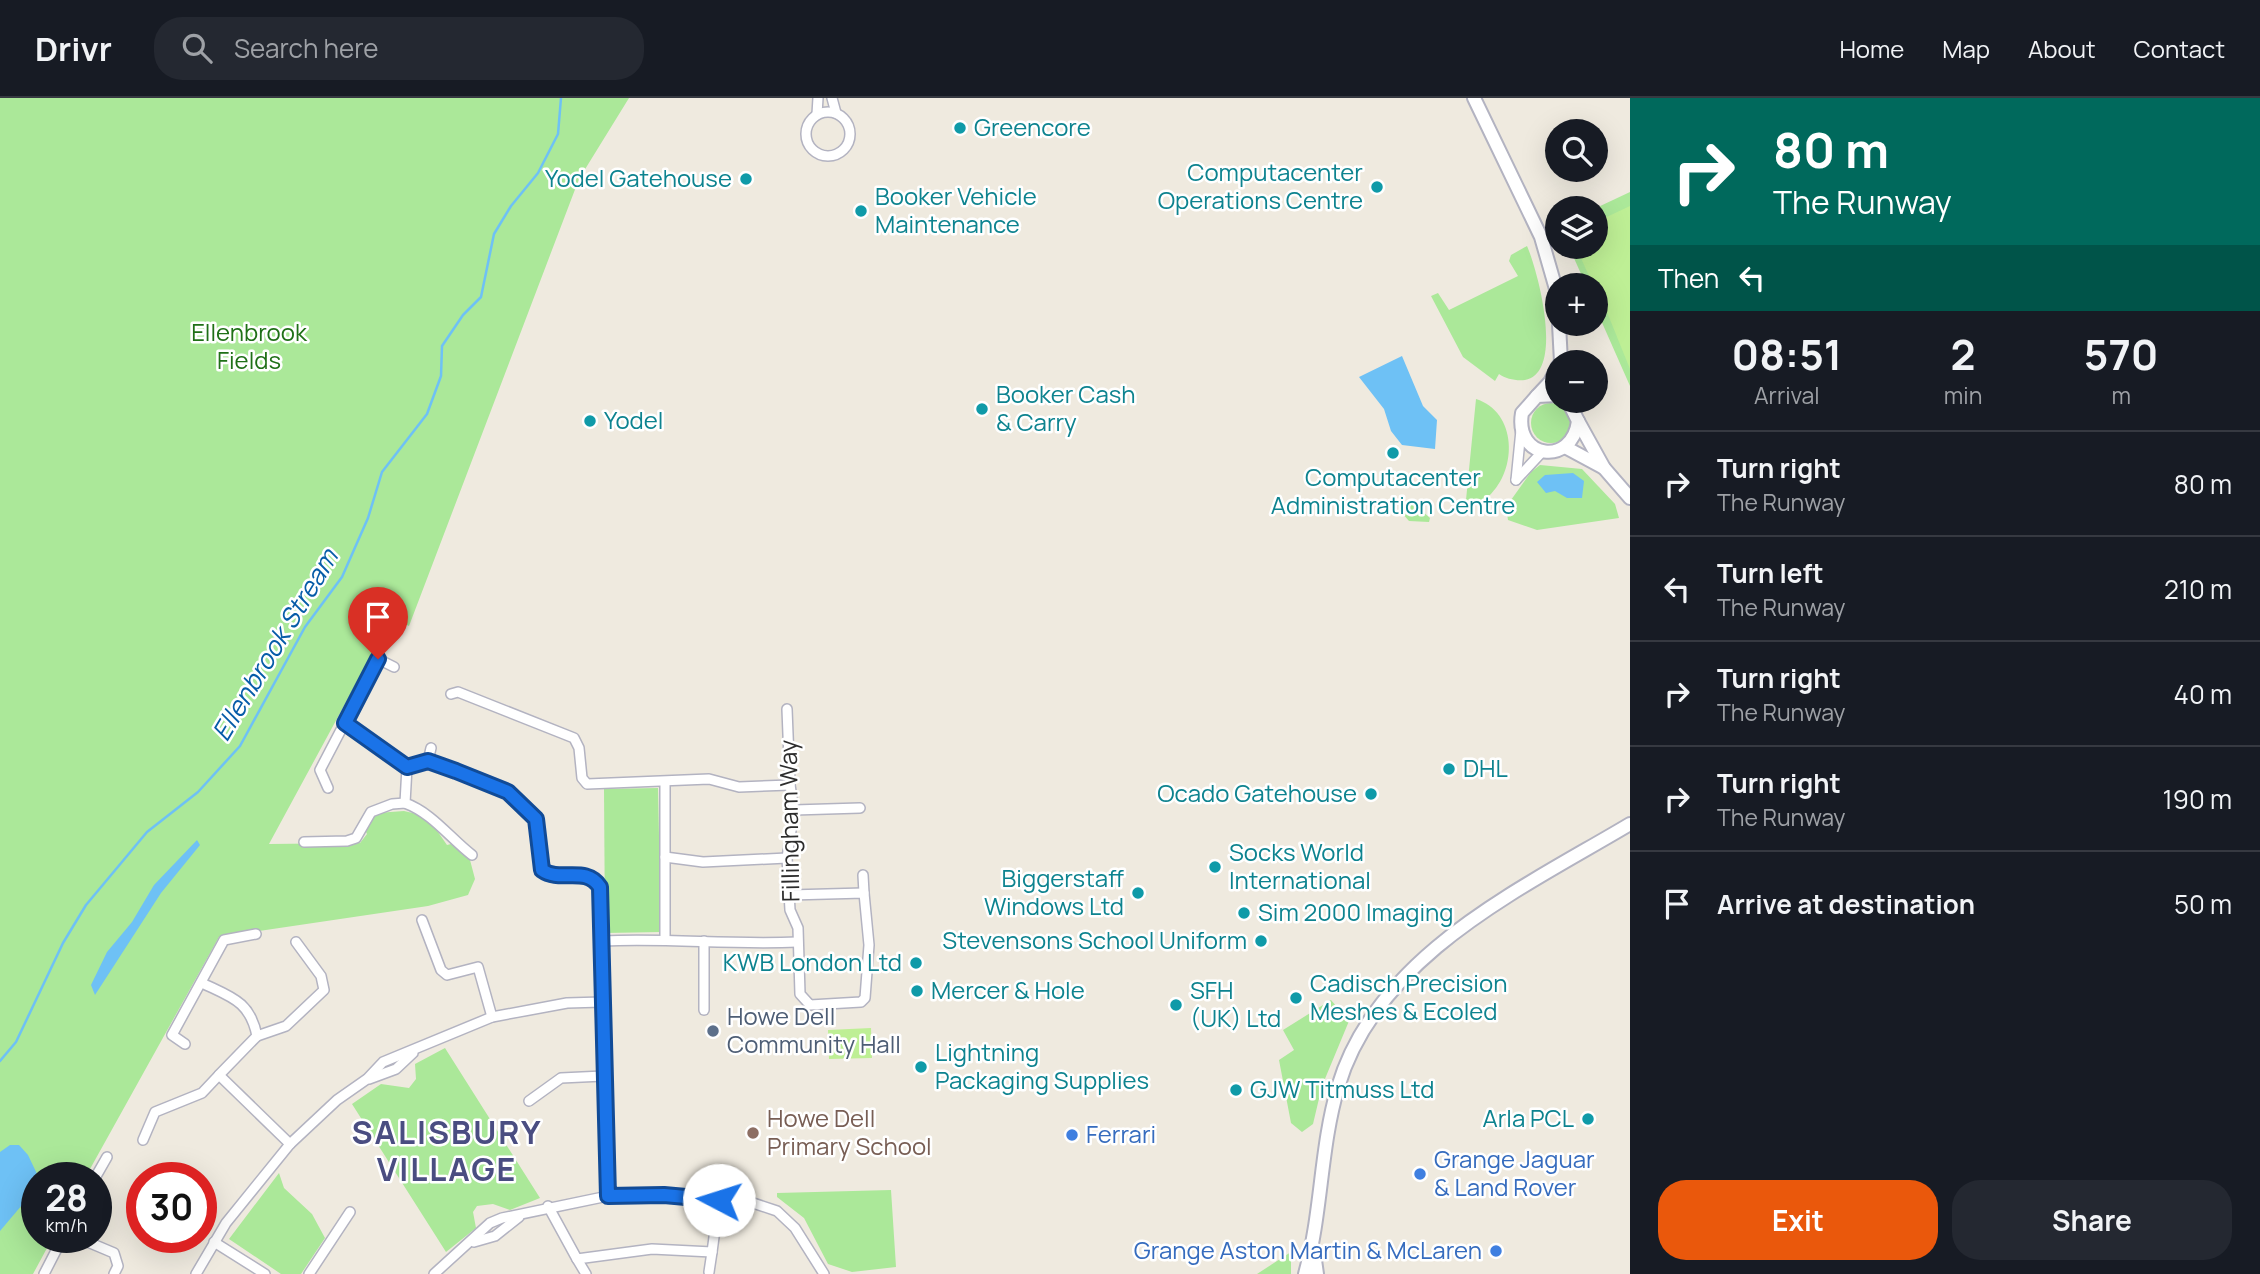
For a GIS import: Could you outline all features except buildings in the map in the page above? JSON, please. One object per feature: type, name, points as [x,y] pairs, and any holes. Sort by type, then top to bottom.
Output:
[{"type":"street","points":[[818,98],[817,114],[807,125],[805,138],[813,152],[828,157],[841,152],[850,139],[848,124],[836,113],[832,98]]},
{"type":"street","points":[[1474,98],[1541,237],[1551,273]]},
{"type":"street","points":[[817,114],[836,113]]},
{"type":"street","points":[[1545,387],[1521,413],[1516,480],[1543,451],[1565,447],[1604,468]]},
{"type":"street","points":[[1537,396],[1545,396]]},
{"type":"street","points":[[1574,413],[1604,468],[1630,498]]},
{"type":"street","points":[[1565,447],[1577,432],[1578,421]]},
{"type":"street","points":[[1521,430],[1528,443],[1543,451]]},
{"type":"street","points":[[328,788],[320,770],[378,659],[394,667]]},
{"type":"street","points":[[451,694],[458,692],[574,738],[579,748],[582,778],[587,784],[709,779],[739,788],[790,785]]},
{"type":"street","name":"Fillingham Way","points":[[788,709],[790,785],[794,810],[787,858],[790,910],[798,928],[800,994],[810,1005],[861,1002],[865,998],[869,964],[864,893]]},
{"type":"street","points":[[345,723],[407,767]]},
{"type":"street","points":[[428,761],[431,748]]},
{"type":"street","points":[[407,767],[428,761],[508,792],[536,819],[542,870],[547,874],[594,878],[600,887],[608,1196]]},
{"type":"street","points":[[405,803],[407,767]]},
{"type":"street","points":[[665,782],[665,938]]},
{"type":"street","points":[[304,842],[347,841],[356,838],[371,812],[392,804],[405,803],[428,813],[442,830],[472,855]]},
{"type":"street","points":[[794,810],[860,808]]},
{"type":"street","points":[[1304,1274],[1312,1245],[1325,1149],[1339,1083],[1361,1036],[1383,1002],[1409,970],[1456,930],[1630,824]]},
{"type":"street","points":[[665,857],[703,862],[787,858]]},
{"type":"street","points":[[790,895],[864,893],[863,875]]},
{"type":"street","points":[[422,920],[441,970],[447,975],[478,967],[492,1017]]},
{"type":"street","points":[[185,1044],[172,1035],[224,940],[256,934]]},
{"type":"street","points":[[603,941],[665,938],[746,944],[797,942]]},
{"type":"street","points":[[704,941],[704,1010]]},
{"type":"street","points":[[143,1140],[159,1109],[202,1093],[257,1036],[286,1026],[324,990],[321,976],[296,942]]},
{"type":"street","points":[[202,983],[235,999],[251,1011],[257,1036]]},
{"type":"street","points":[[217,1238],[245,1197],[290,1144],[337,1100],[368,1079],[383,1062],[415,1052],[492,1017],[567,1003],[603,1002]]},
{"type":"street","points":[[219,1075],[290,1144]]},
{"type":"street","points":[[529,1101],[561,1078],[603,1076]]},
{"type":"street","points":[[104,1162],[107,1157]]},
{"type":"street","points":[[435,1274],[473,1243],[491,1223],[548,1206],[608,1196],[664,1195],[753,1203],[777,1211],[795,1228],[816,1269],[824,1274]]},
{"type":"street","points":[[709,1272],[719,1200]]},
{"type":"street","points":[[548,1206],[586,1274]]},
{"type":"street","points":[[309,1274],[350,1212]]},
{"type":"street","points":[[217,1244],[265,1274]]},
{"type":"street","points":[[1312,1245],[1317,1274]]},
{"type":"street","points":[[577,1259],[652,1249],[712,1252]]},
{"type":"street","points":[[112,1252],[118,1259],[114,1274]]},
{"type":"street","points":[[44,1274],[55,1253]]},
{"type":"street","points":[[196,1274],[208,1253]]},
{"type":"green space","name":"Ellenbrook Fields","points":[[0,98],[629,98],[579,179],[409,626],[388,616],[371,656],[269,844],[360,843],[377,813],[404,811],[417,814],[431,822],[447,845],[451,844],[470,860],[475,879],[468,895],[428,906],[219,937],[94,1162],[21,1162],[21,1253],[44,1253],[33,1274],[0,1274]]},
{"type":"green space","points":[[1630,192],[1630,386],[1608,336],[1608,273],[1581,273],[1574,259],[1608,259],[1608,202]]},
{"type":"green space","points":[[1630,206],[1630,369],[1608,315],[1608,273],[1588,273],[1581,259],[1608,259],[1608,216]]},
{"type":"green space","points":[[1527,246],[1532,259],[1545,320],[1544,360],[1537,373],[1525,380],[1511,379],[1499,374],[1495,381],[1463,357],[1431,296],[1438,293],[1449,310],[1518,276],[1509,261],[1511,255]]},
{"type":"green space","points":[[1476,399],[1490,406],[1506,428],[1508,457],[1498,485],[1486,498],[1465,510]]},
{"type":"green space","points":[[1543,404],[1545,413],[1570,415],[1570,431],[1559,442],[1543,442],[1532,431],[1532,415]]},
{"type":"green space","points":[[1540,465],[1582,469],[1615,504],[1619,518],[1537,530],[1508,520],[1506,507],[1531,472]]},
{"type":"green space","points":[[1413,503],[1430,518],[1429,522],[1409,521],[1402,513]]},
{"type":"green space","points":[[658,788],[661,932],[605,933],[604,789]]},
{"type":"green space","points":[[1331,1000],[1349,1021],[1322,1086],[1313,1124],[1302,1132],[1291,1123],[1279,1060],[1294,1050],[1283,1030]]},
{"type":"green space","points":[[871,1028],[872,1058],[829,1059],[828,1030]]},
{"type":"green space","points":[[445,1048],[540,1198],[510,1210],[493,1204],[477,1206],[473,1212],[476,1228],[446,1252],[352,1104],[381,1084],[409,1088],[416,1079],[415,1064]]},
{"type":"green space","points":[[279,1173],[284,1188],[312,1214],[325,1238],[301,1274],[281,1274],[229,1239]]},
{"type":"green space","points":[[891,1190],[896,1267],[852,1272],[828,1264],[804,1218],[777,1197],[777,1193]]},
{"type":"green space","points":[[1291,1252],[1291,1274],[1257,1274]]},
{"type":"water","points":[[1402,356],[1423,406],[1437,420],[1435,449],[1402,445],[1391,431],[1384,409],[1359,377]]},
{"type":"water","points":[[1573,473],[1584,481],[1582,498],[1567,498],[1555,491],[1546,493],[1537,482],[1545,475]]},
{"type":"water","points":[[197,840],[200,845],[161,893],[95,995],[91,985],[107,952],[132,922],[154,885]]},
{"type":"water","points":[[10,1145],[19,1145],[31,1162],[21,1162],[21,1206],[0,1231],[0,1152]]},
{"type":"waterway","name":"Ellenbrook Stream","points":[[0,1061],[16,1042],[63,943],[86,905],[147,832],[198,792],[240,746],[305,627],[342,577],[368,518],[382,472],[427,414],[441,376],[442,346],[463,315],[481,297],[494,234],[511,206],[538,173],[558,134],[561,98]]},
{"type":"place","name":"Greencore","points":[[960,128]]},
{"type":"place","name":"Yodel Gatehouse","points":[[746,179]]},
{"type":"place","name":"Computacenter Operations Centre","points":[[1377,187]]},
{"type":"place","name":"Booker Vehicle Maintenance","points":[[861,211]]},
{"type":"place","name":"Booker Cash & Carry","points":[[982,409]]},
{"type":"place","name":"Yodel","points":[[590,421]]},
{"type":"place","name":"Computacenter Administration Centre","points":[[1393,453]]},
{"type":"place","name":"DHL","points":[[1449,769]]},
{"type":"place","name":"Ocado Gatehouse","points":[[1371,794]]},
{"type":"place","name":"Socks World International","points":[[1215,867]]},
{"type":"place","name":"Biggerstaff Windows Ltd","points":[[1138,893]]},
{"type":"place","name":"Sim 2000 Imaging","points":[[1244,913]]},
{"type":"place","name":"Stevensons School Uniform","points":[[1261,941]]},
{"type":"place","name":"KWB London Ltd","points":[[916,963]]},
{"type":"place","name":"Mercer & Hole","points":[[917,991]]},
{"type":"place","name":"Cadisch Precision Meshes & Ecoled","points":[[1296,998]]},
{"type":"place","name":"SFH (UK) Ltd","points":[[1176,1005]]},
{"type":"place","name":"Howe Dell Community Hall","points":[[713,1031]]},
{"type":"place","name":"Lightning Packaging Supplies","points":[[921,1067]]},
{"type":"place","name":"GJW Titmuss Ltd","points":[[1236,1090]]},
{"type":"place","name":"Arla PCL","points":[[1588,1119]]},
{"type":"place","name":"Howe Dell Primary School","points":[[753,1133]]},
{"type":"place","name":"Ferrari","points":[[1072,1135]]},
{"type":"place","name":"Grange Jaguar & Land Rover","points":[[1420,1174]]},
{"type":"place","name":"Grange Aston Martin & McLaren","points":[[1496,1251]]},
{"type":"district","name":"SALISBURY VILLAGE","points":[[447,1152]]},
{"type":"route","points":[[378,659],[345,723],[370,739],[397,763],[407,767],[428,761],[508,792],[536,819],[539,867],[547,874],[594,878],[600,887],[608,1196],[664,1195],[719,1200]]}]
